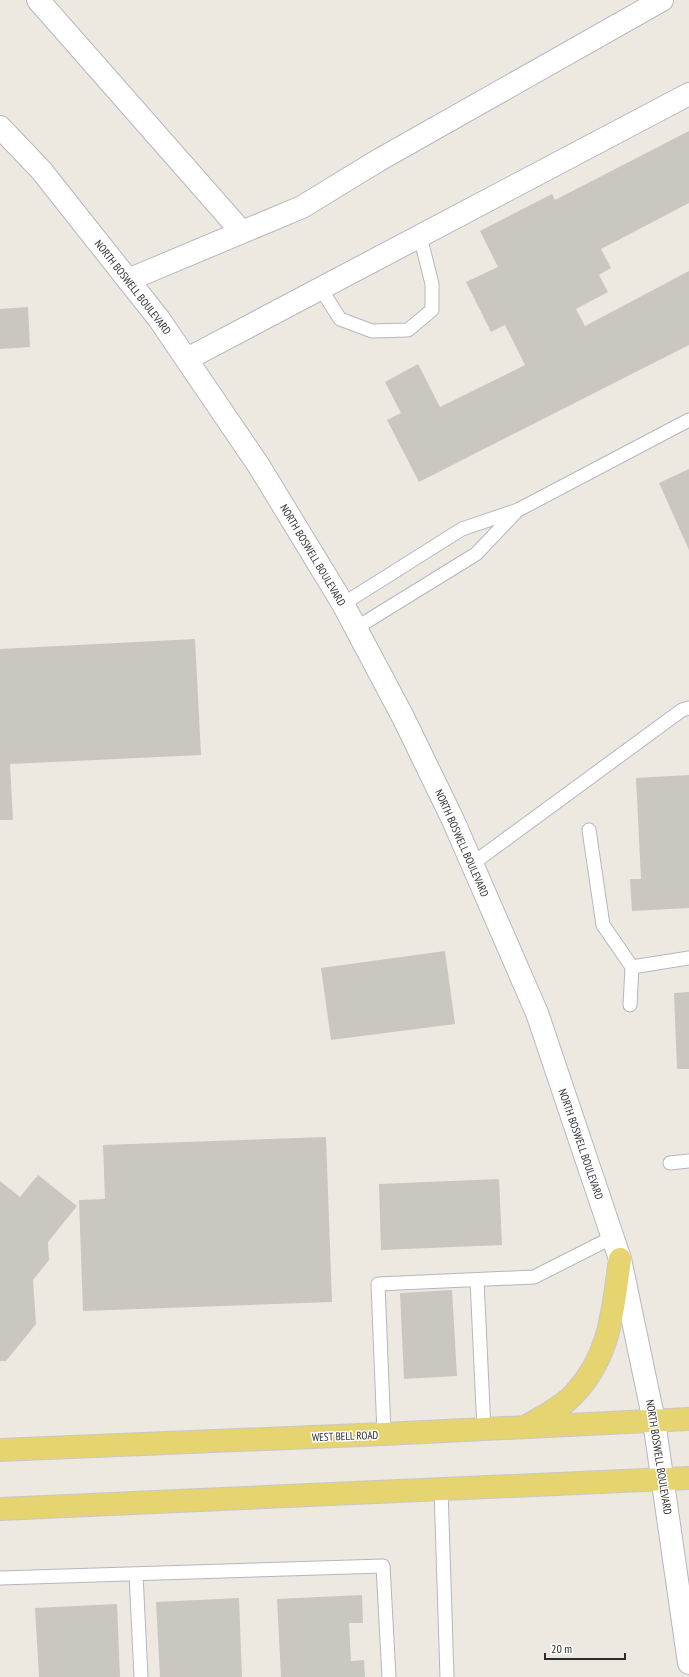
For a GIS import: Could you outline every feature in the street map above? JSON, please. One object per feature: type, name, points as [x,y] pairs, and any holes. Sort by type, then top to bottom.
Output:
[{"type":"main road","points":[[524,1428],[553,1411],[575,1394],[589,1376],[601,1355],[611,1325],[620,1259]]},
{"type":"main road","name":"WEST BELL ROAD","points":[[0,1450],[484,1430],[689,1419]]},
{"type":"main road","points":[[0,1509],[689,1478]]},
{"type":"street","points":[[38,0],[242,232]]},
{"type":"street","points":[[128,280],[302,207],[379,160],[662,0]]},
{"type":"street","points":[[187,359],[689,94]]},
{"type":"street","name":"NORTH BOSWELL BOULEVARD","points":[[0,127],[41,170],[159,319],[259,466],[343,604],[406,723],[453,820],[537,1013],[620,1259],[654,1421],[689,1663]]},
{"type":"lane","points":[[321,289],[340,319],[372,332],[408,330],[432,310],[432,284],[420,236]]},
{"type":"lane","points":[[343,604],[462,530],[518,510],[689,420]]},
{"type":"lane","points":[[356,628],[476,554],[518,510]]},
{"type":"lane","points":[[472,864],[682,710],[689,708]]},
{"type":"lane","points":[[589,830],[603,925],[632,967],[630,1005]]},
{"type":"lane","points":[[632,967],[689,958]]},
{"type":"lane","points":[[670,1163],[689,1161]]},
{"type":"lane","points":[[384,1434],[378,1284],[534,1277],[613,1236]]},
{"type":"lane","points":[[477,1280],[484,1430]]},
{"type":"lane","points":[[442,1489],[447,1677]]},
{"type":"lane","points":[[0,1578],[384,1566],[389,1677]]},
{"type":"lane","points":[[136,1574],[141,1677]]},
{"type":"building","points":[[689,131],[689,203],[601,249],[611,268],[599,275],[608,292],[576,309],[585,326],[689,271],[689,345],[419,482],[387,420],[401,413],[385,382],[418,364],[440,407],[525,365],[505,325],[491,332],[466,282],[498,267],[480,231],[552,194],[555,200]]},
{"type":"building","points":[[28,307],[30,347],[0,349],[0,309]]},
{"type":"building","points":[[689,469],[689,550],[659,483]]},
{"type":"building","points":[[195,639],[201,755],[10,764],[13,820],[0,820],[0,649]]},
{"type":"building","points":[[689,775],[689,908],[632,911],[630,879],[641,879],[636,778]]},
{"type":"building","points":[[445,951],[455,1024],[331,1040],[321,968]]},
{"type":"building","points":[[689,992],[689,1069],[677,1069],[674,993]]},
{"type":"building","points":[[326,1137],[332,1302],[83,1311],[79,1200],[105,1199],[103,1145]]},
{"type":"building","points":[[38,1175],[77,1206],[48,1242],[49,1260],[33,1280],[36,1324],[6,1361],[0,1361],[0,1181],[20,1197]]},
{"type":"building","points":[[499,1179],[502,1245],[381,1250],[379,1184]]},
{"type":"building","points":[[452,1290],[457,1376],[404,1379],[400,1293]]},
{"type":"building","points":[[362,1595],[363,1623],[349,1623],[351,1661],[364,1660],[365,1677],[281,1677],[277,1599]]},
{"type":"building","points":[[239,1598],[242,1677],[160,1677],[156,1602]]},
{"type":"building","points":[[117,1604],[120,1677],[39,1677],[35,1608]]}]
